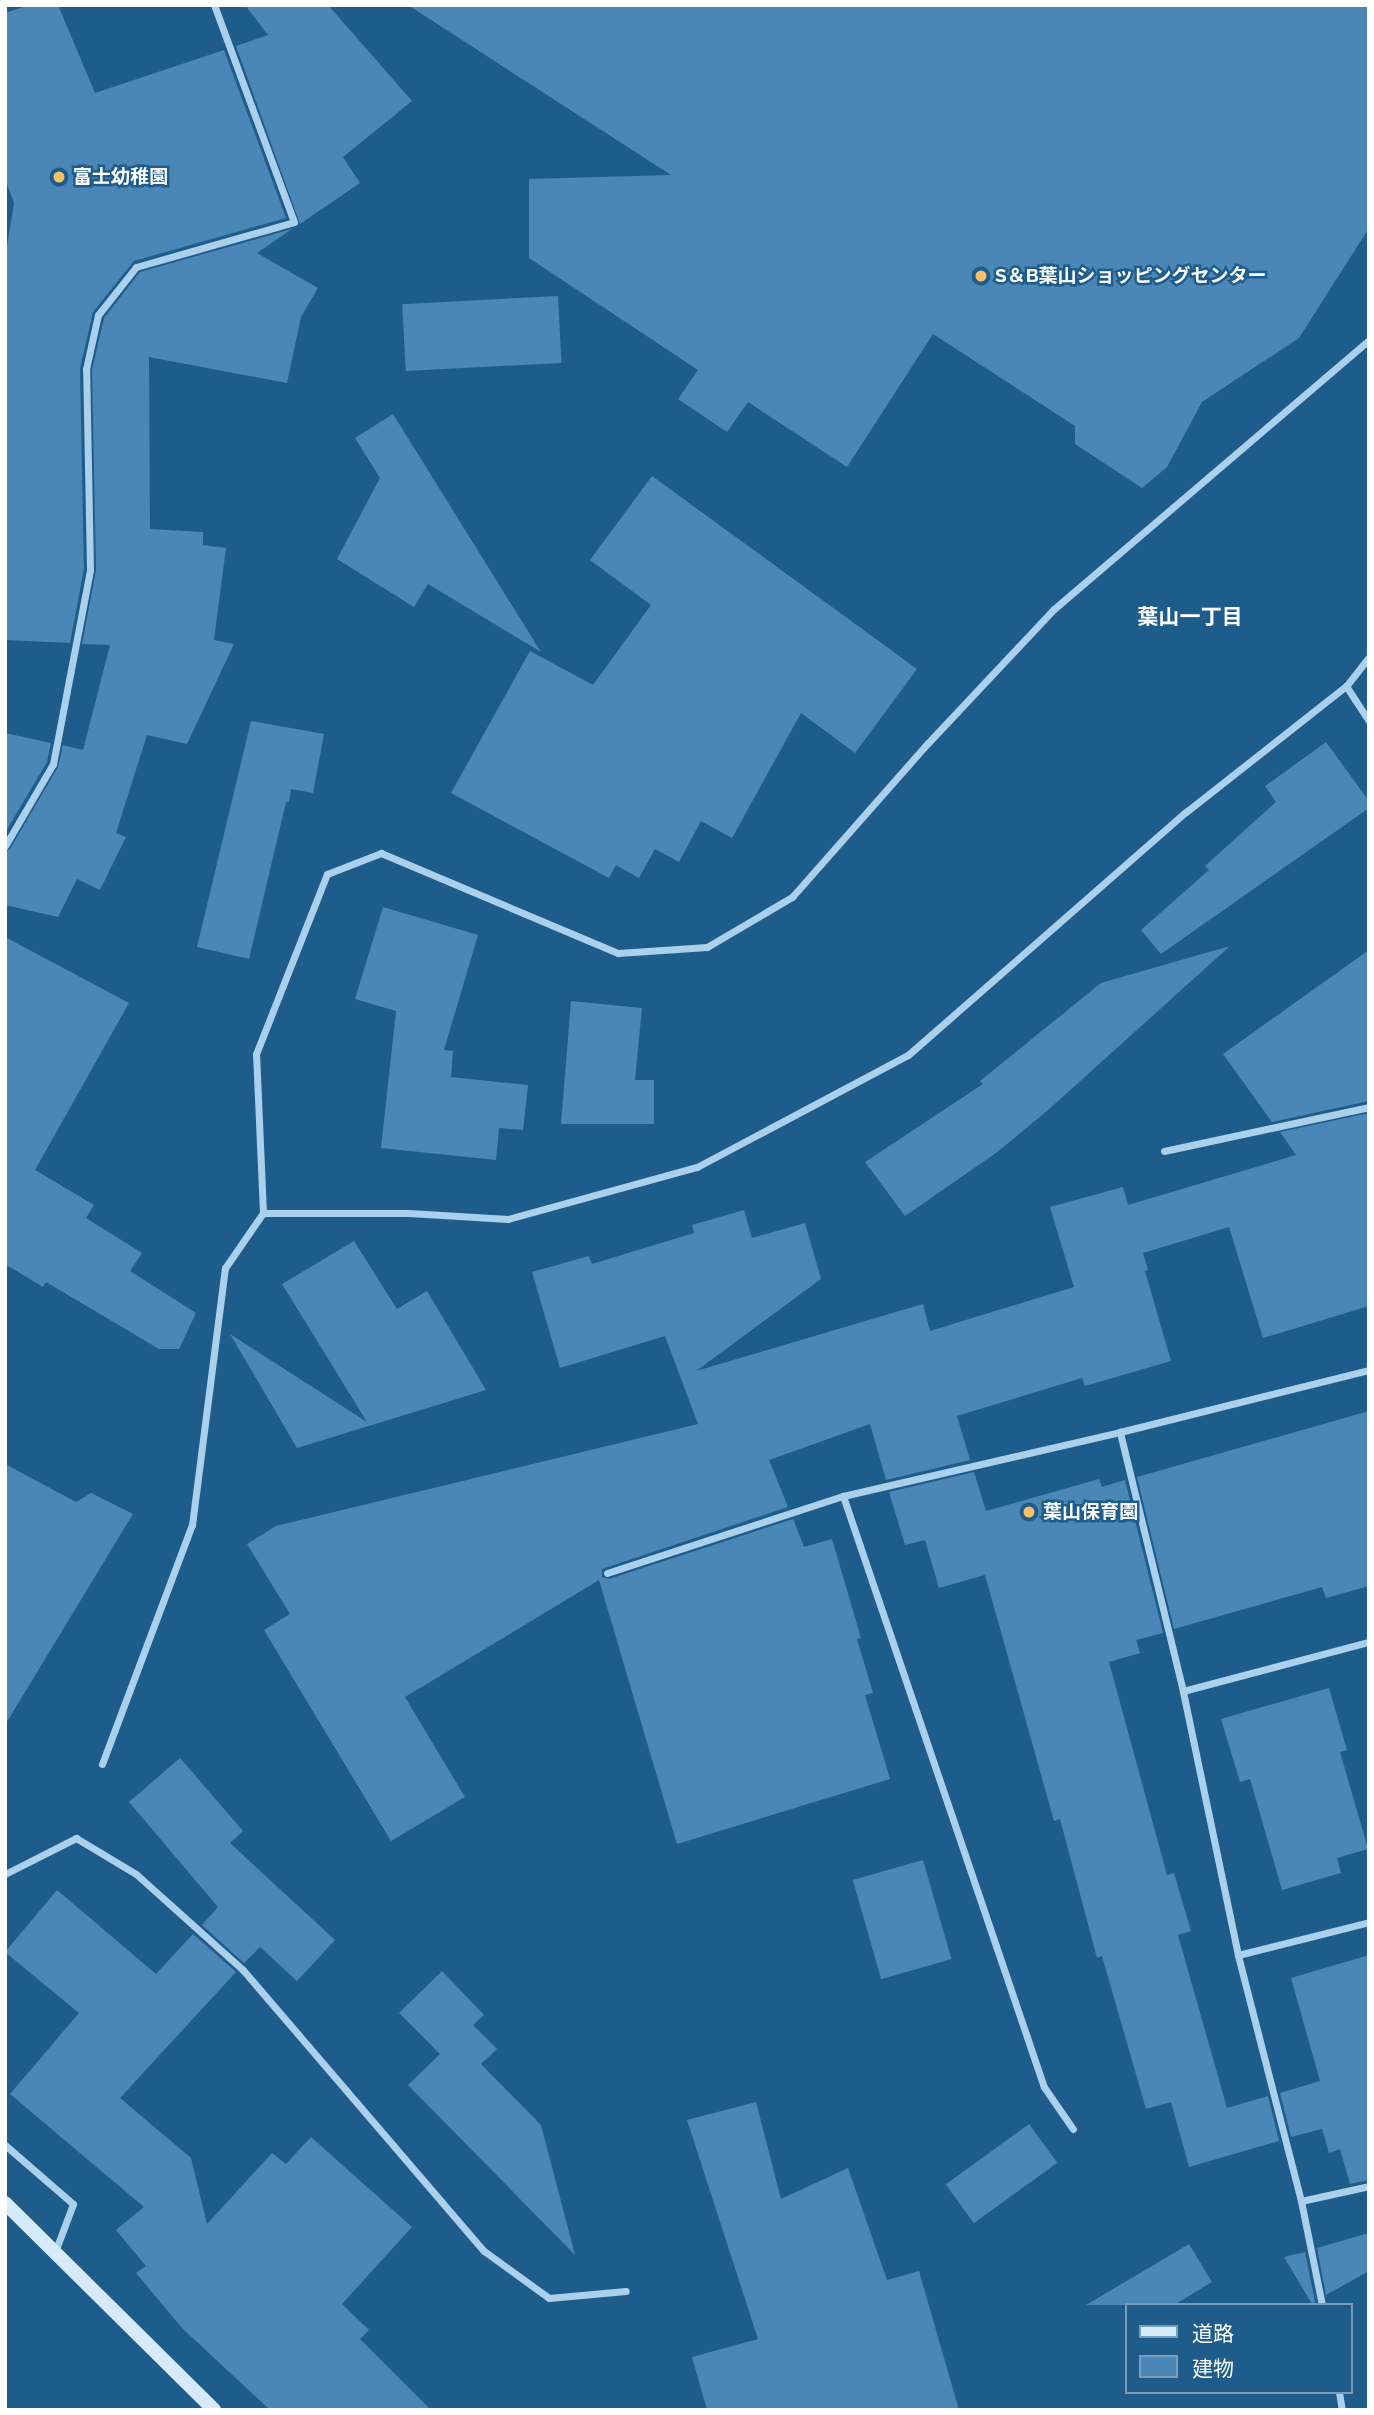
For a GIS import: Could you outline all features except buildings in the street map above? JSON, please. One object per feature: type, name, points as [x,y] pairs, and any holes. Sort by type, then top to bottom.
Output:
[{"type":"street","points":[[5,846],[53,764],[90,570],[86,369],[98,315],[136,267],[294,222],[214,5]]},
{"type":"street","points":[[102,1764],[192,1525],[225,1268],[263,1213],[256,1054],[327,874],[381,853],[618,953],[707,947],[792,897],[928,743],[1054,609],[1369,340]]},
{"type":"street","points":[[263,1213],[410,1213],[508,1219],[697,1167],[908,1055],[1186,812],[1346,686],[1369,657]]},
{"type":"street","points":[[1346,686],[1369,721]]},
{"type":"street","points":[[1164,1151],[1369,1107]]},
{"type":"street","points":[[607,1573],[843,1496],[1120,1432],[1369,1370]]},
{"type":"street","points":[[1120,1432],[1183,1691],[1238,1955],[1301,2200],[1322,2303]]},
{"type":"street","points":[[843,1496],[1044,2087],[1073,2129]]},
{"type":"street","points":[[1183,1691],[1369,1642]]},
{"type":"street","points":[[5,1874],[76,1838],[136,1874],[243,1970],[484,2251],[549,2298],[626,2291]]},
{"type":"street","points":[[1238,1955],[1369,1922]]},
{"type":"street","points":[[5,2145],[73,2204],[55,2252]]},
{"type":"street","points":[[1301,2200],[1369,2186]]},
{"type":"street","points":[[5,2203],[214,2410]]},
{"type":"place","name":"富士幼稚園","points":[[59,177]]},
{"type":"place","name":"S＆B葉山ショッピングセンター","points":[[981,276]]},
{"type":"place","name":"葉山保育園","points":[[1029,1512]]},
{"type":"district","name":"葉山一丁目","points":[[1190,617]]}]
